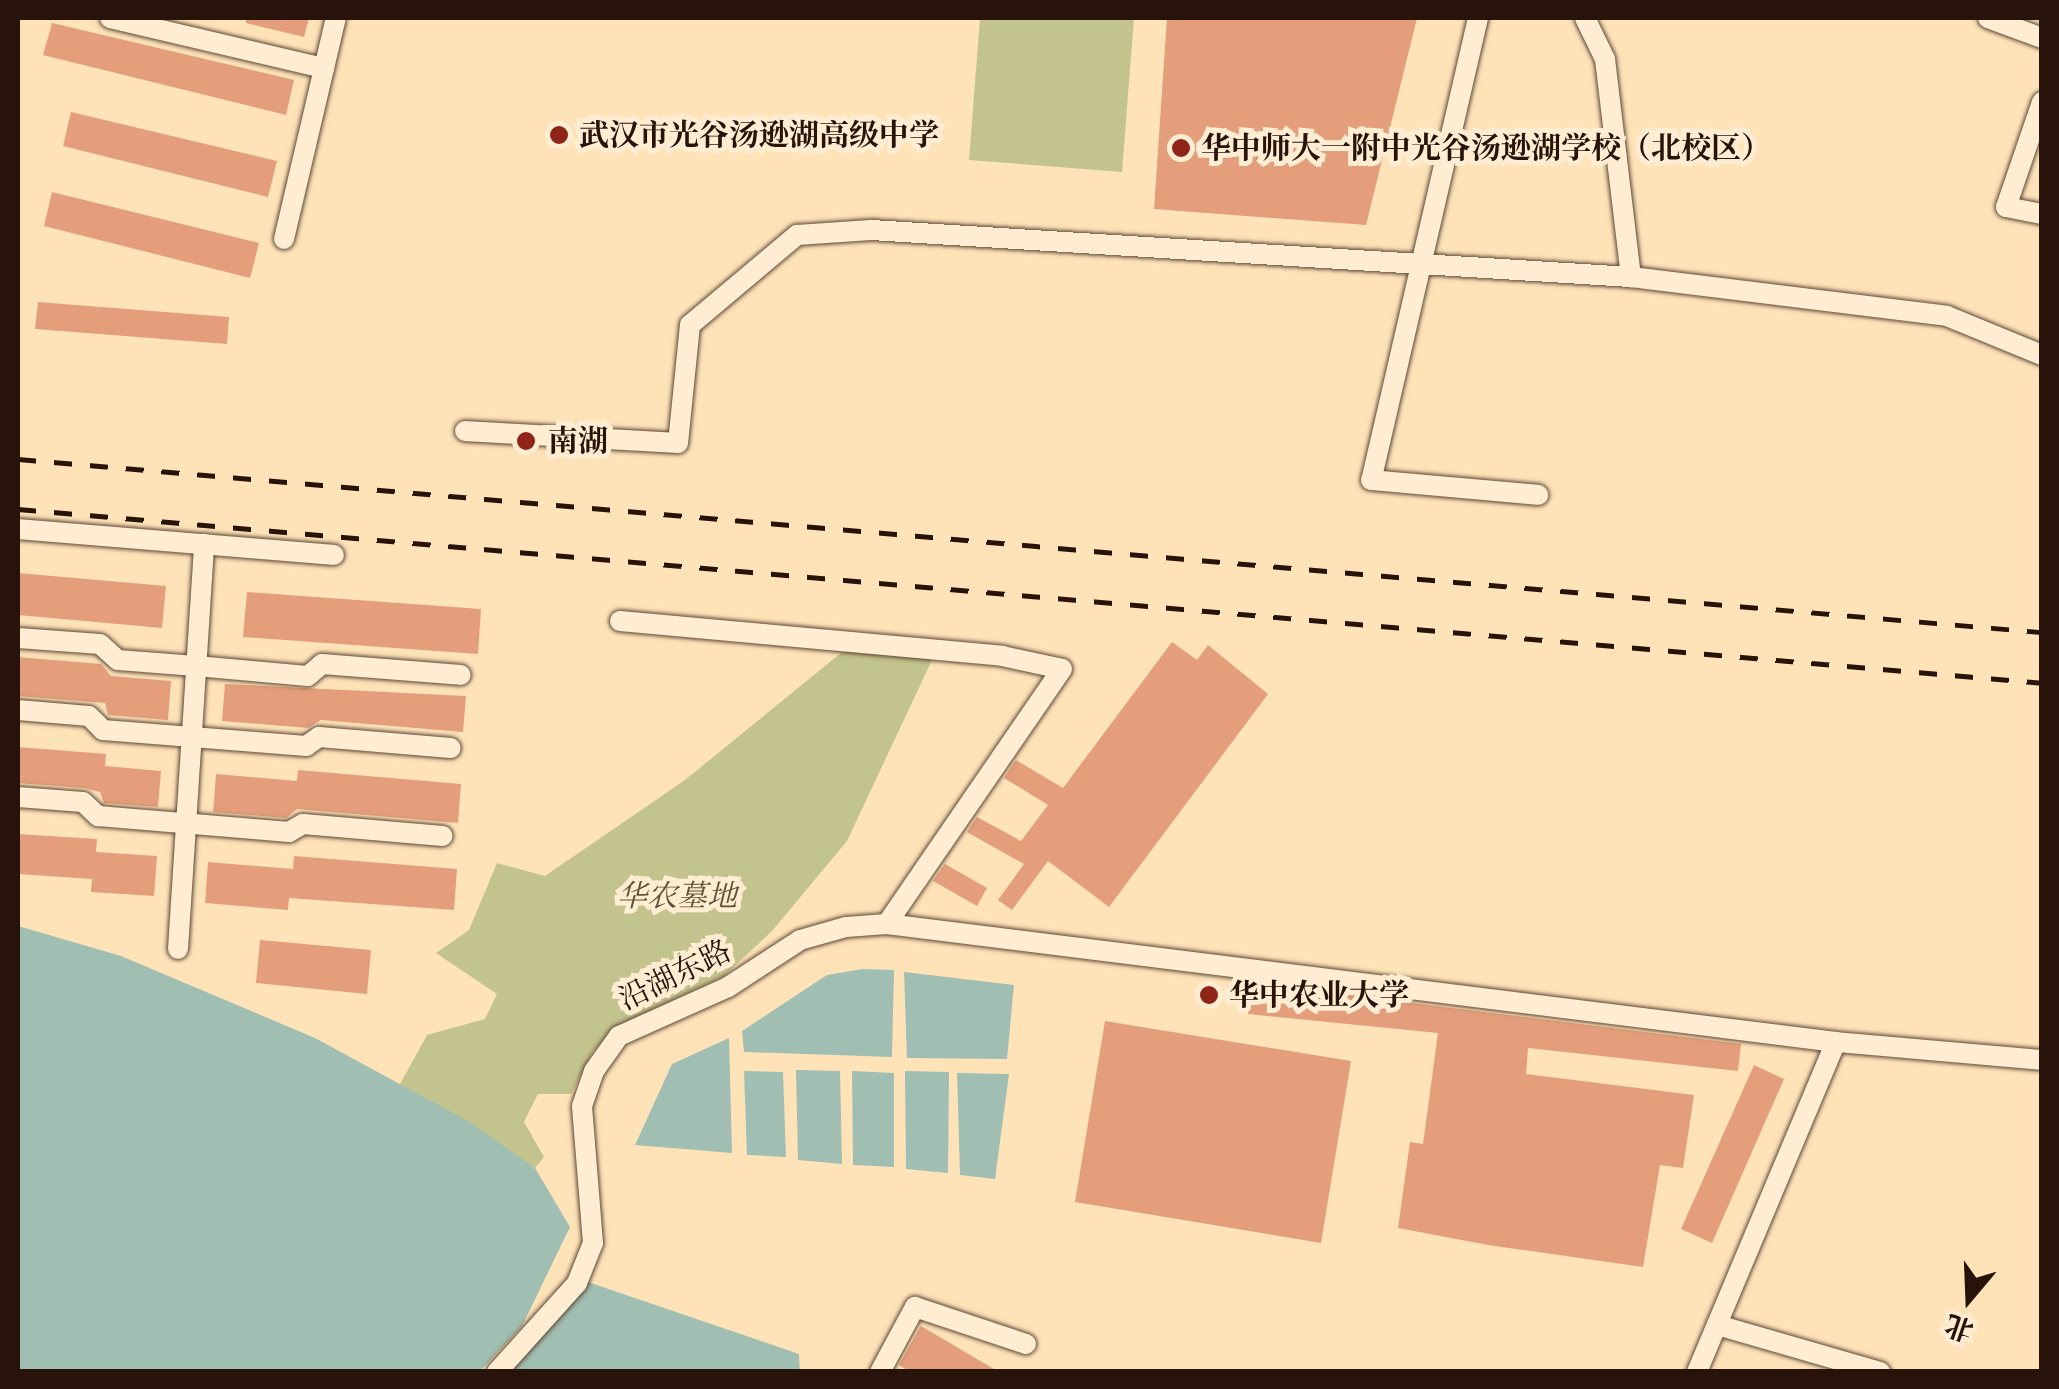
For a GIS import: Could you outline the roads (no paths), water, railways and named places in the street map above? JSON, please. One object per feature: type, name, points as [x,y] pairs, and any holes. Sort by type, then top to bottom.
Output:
[{"type":"street","points":[[110,18],[324,68]]},
{"type":"street","points":[[284,239],[336,18]]},
{"type":"street","points":[[1478,18],[1371,480],[1538,495]]},
{"type":"street","points":[[1585,18],[1605,58],[1631,277]]},
{"type":"street","points":[[1988,18],[2042,38]]},
{"type":"street","points":[[2042,102],[2006,207],[2042,214]]},
{"type":"street","points":[[465,431],[678,444],[690,326],[797,235],[890,231],[1417,277],[1631,277],[1947,316],[2042,355]]},
{"type":"street","points":[[18,530],[334,555]]},
{"type":"street","points":[[178,949],[204,544]]},
{"type":"street","points":[[620,620],[1002,656],[1062,670],[886,924]]},
{"type":"street","points":[[18,638],[100,644],[118,660],[308,676],[322,664],[461,676]]},
{"type":"street","points":[[18,710],[89,716],[103,730],[306,746],[318,736],[451,748]]},
{"type":"street","points":[[18,797],[83,802],[98,816],[288,832],[302,824],[442,836]]},
{"type":"street","name":"沿湖东路","points":[[497,1372],[577,1284],[593,1243],[582,1106],[594,1071],[620,1036],[728,987],[800,940],[886,924],[1836,1042],[2042,1060]]},
{"type":"street","points":[[1697,1372],[1836,1042]]},
{"type":"street","points":[[883,1371],[915,1307],[1026,1344]]},
{"type":"street","points":[[1717,1325],[1880,1372]]},
{"type":"railway","points":[[18,459],[2042,632]]},
{"type":"railway","points":[[18,509],[2042,683]]},
{"type":"place","name":"武汉市光谷汤逊湖高级中学","points":[[559,135]]},
{"type":"place","name":"华中师大一附中光谷汤逊湖学校（北校区）","points":[[1181,148]]},
{"type":"place","name":"南湖","points":[[526,441]]},
{"type":"place","name":"华中农业大学","points":[[1209,995]]},
{"type":"park label","name":"华农墓地","points":[[677,896]]}]
